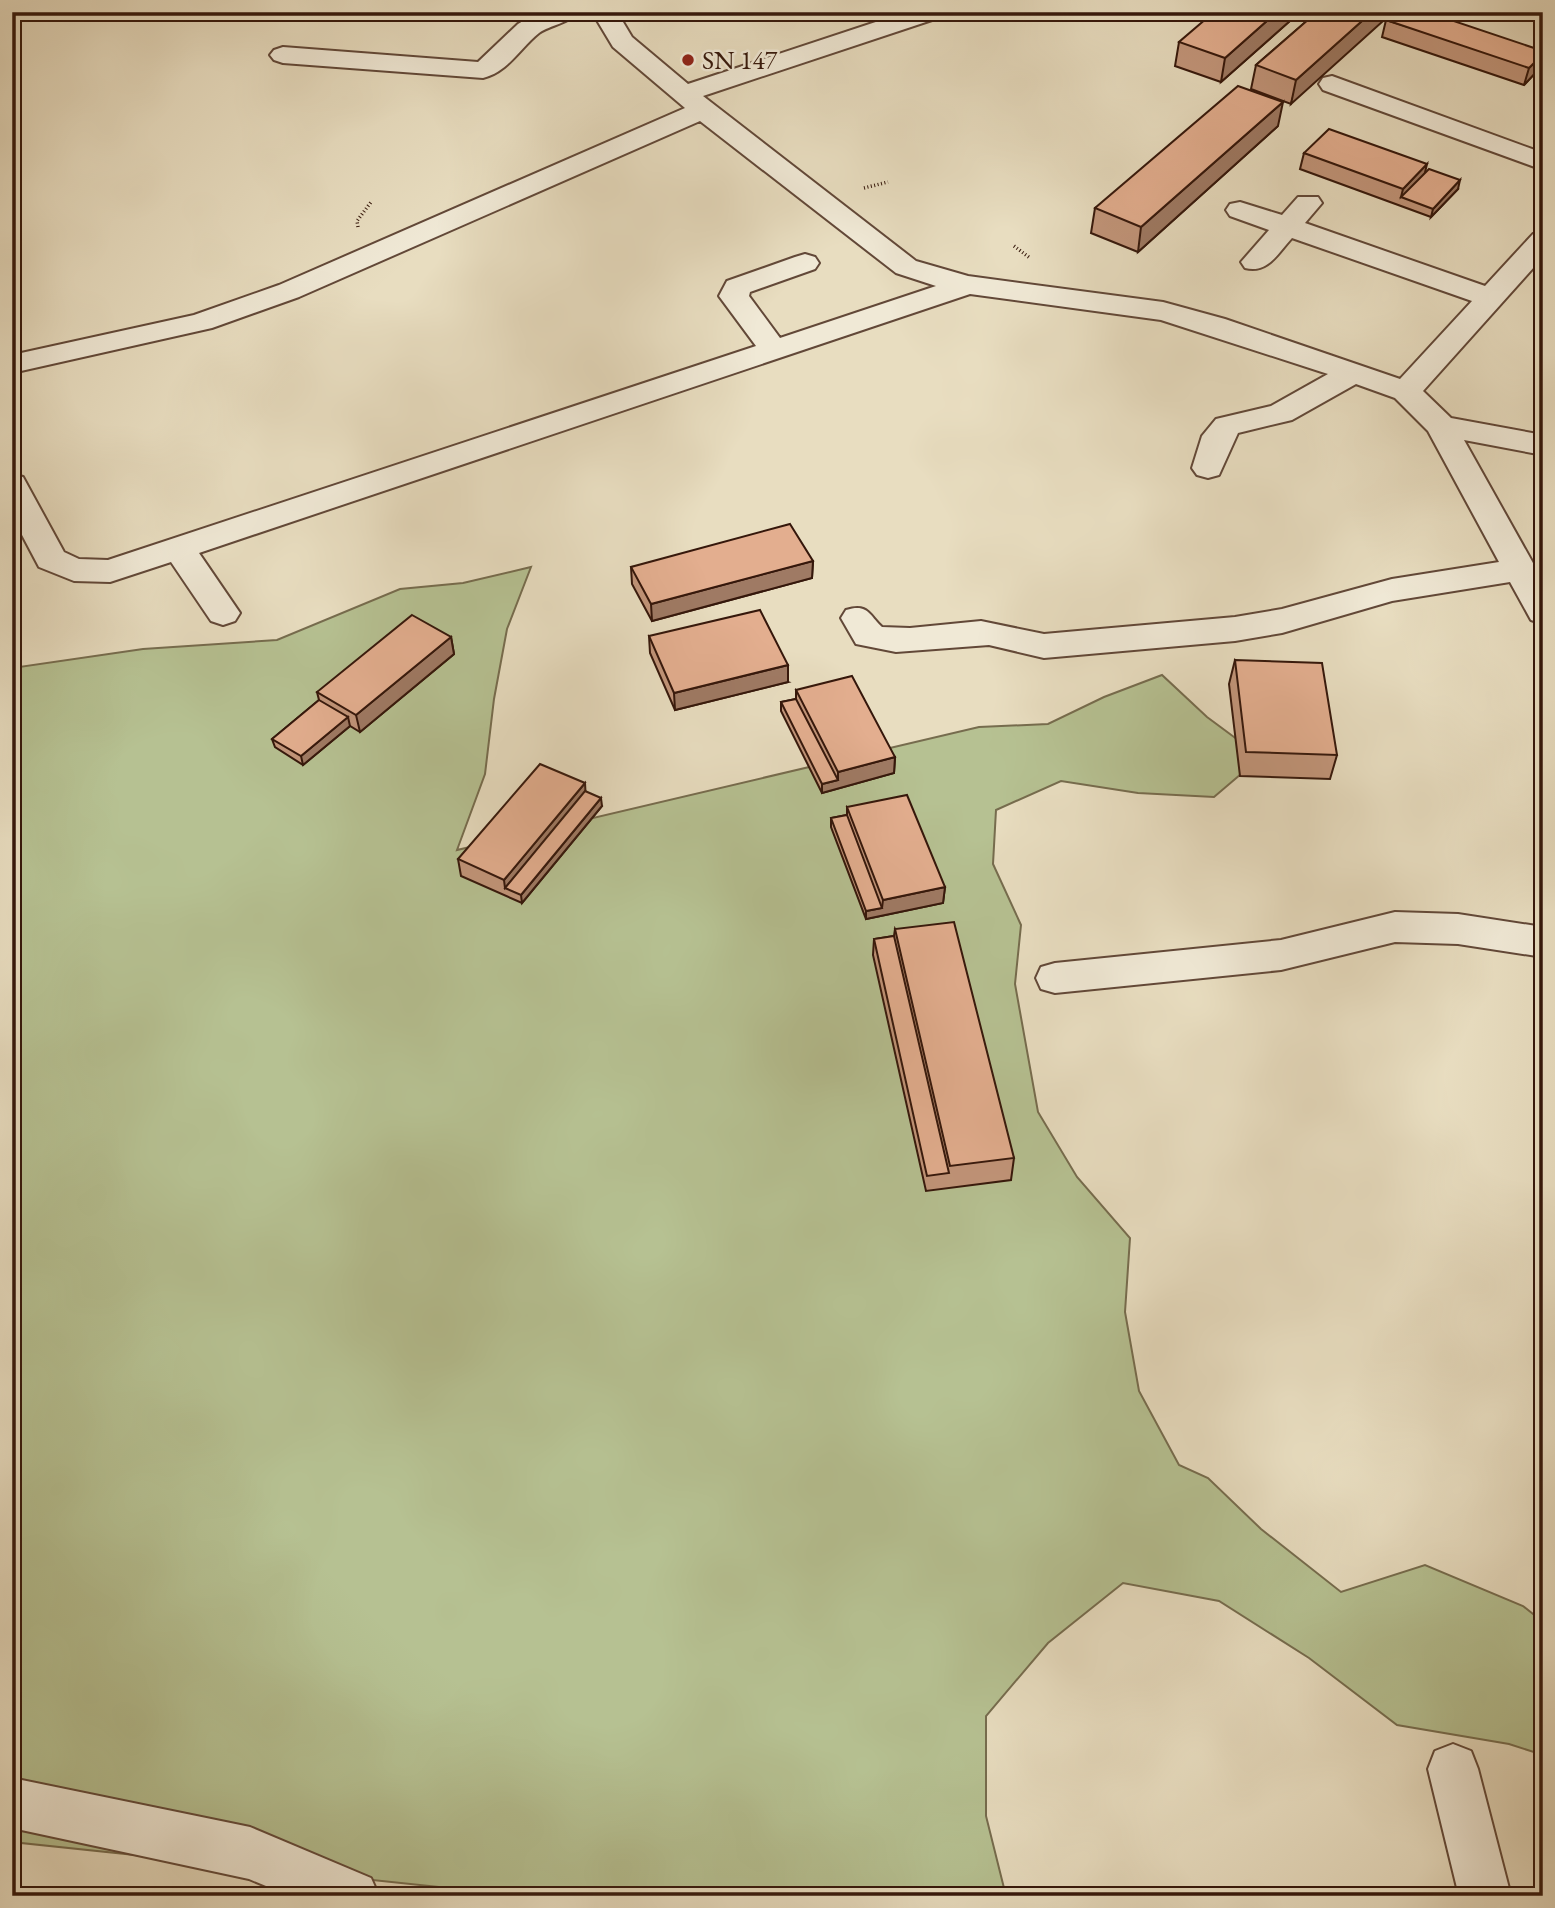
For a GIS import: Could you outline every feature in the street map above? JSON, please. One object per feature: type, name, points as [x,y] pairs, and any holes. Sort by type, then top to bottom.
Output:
[{"type":"street","points":[[283,55],[484,69],[526,28],[565,12]]},
{"type":"street","points":[[604,12],[622,42],[693,102],[906,267],[926,275],[968,285],[1163,311],[1406,391],[1441,426],[1543,612]]},
{"type":"street","points":[[12,364],[202,322],[289,291],[693,102],[897,18],[932,12]]},
{"type":"street","points":[[1332,84],[1543,162]]},
{"type":"street","points":[[1255,262],[1308,203]]},
{"type":"street","points":[[1240,210],[1490,298]]},
{"type":"street","points":[[1406,391],[1543,240]]},
{"type":"street","points":[[775,351],[734,296],[737,287],[806,263]]},
{"type":"street","points":[[12,484],[51,559],[74,570],[110,571],[968,285]]},
{"type":"street","points":[[1208,468],[1218,436],[1227,426],[1281,413],[1352,374]]},
{"type":"street","points":[[1441,426],[1543,445]]},
{"type":"street","points":[[178,547],[223,613]]},
{"type":"street","points":[[858,618],[868,636],[886,641],[933,640],[980,633],[1006,635],[1024,643],[1044,646],[1235,629],[1282,621],[1392,590],[1518,570]]},
{"type":"street","points":[[1055,978],[1281,955],[1395,928],[1458,929],[1543,942]]},
{"type":"street","points":[[1453,1769],[1485,1896]]},
{"type":"street","points":[[12,1803],[250,1853],[353,1896]]},
{"type":"green space","points":[[531,567],[507,629],[494,699],[485,774],[457,850],[979,727],[1048,724],[1104,697],[1162,675],[1207,717],[1261,757],[1214,797],[1138,793],[1061,781],[996,810],[993,864],[1021,925],[1015,984],[1038,1112],[1077,1177],[1130,1238],[1125,1312],[1139,1391],[1179,1465],[1208,1478],[1261,1529],[1341,1592],[1425,1565],[1523,1606],[1543,1622],[1543,1755],[1509,1744],[1397,1725],[1309,1658],[1219,1601],[1123,1583],[1048,1643],[986,1716],[986,1816],[1006,1896],[525,1896],[12,1842],[12,668],[143,649],[277,640],[400,589],[463,583]]},
{"type":"building","points":[[1214,12],[1277,12],[1225,58],[1179,42]]},
{"type":"building","points":[[1317,12],[1372,12],[1296,80],[1256,65]]},
{"type":"building","points":[[1395,12],[1427,12],[1543,51],[1543,54],[1529,68],[1386,20]]},
{"type":"building","points":[[1238,86],[1283,102],[1141,227],[1095,208]]},
{"type":"building","points":[[1329,129],[1427,164],[1403,189],[1304,153]]},
{"type":"building","points":[[1429,169],[1460,180],[1433,209],[1401,197]]},
{"type":"building","points":[[790,524],[813,561],[651,604],[631,567]]},
{"type":"building","points":[[760,610],[788,665],[674,693],[649,636]]},
{"type":"building","points":[[412,615],[451,637],[356,715],[317,692]]},
{"type":"building","points":[[1235,660],[1322,663],[1337,755],[1246,752]]},
{"type":"building","points":[[852,676],[895,757],[838,772],[796,690]]},
{"type":"building","points":[[796,699],[838,780],[822,784],[781,702]]},
{"type":"building","points":[[319,700],[348,717],[301,756],[272,739]]},
{"type":"building","points":[[540,764],[585,783],[504,880],[458,859]]},
{"type":"building","points":[[585,791],[601,798],[521,895],[505,888]]},
{"type":"building","points":[[907,795],[945,887],[883,900],[847,807]]},
{"type":"building","points":[[847,815],[882,908],[866,911],[831,818]]},
{"type":"building","points":[[954,922],[1014,1158],[950,1166],[895,929]]},
{"type":"building","points":[[894,936],[949,1173],[927,1176],[874,939]]},
{"type":"place","name":"SN 147","points":[[688,60]]}]
